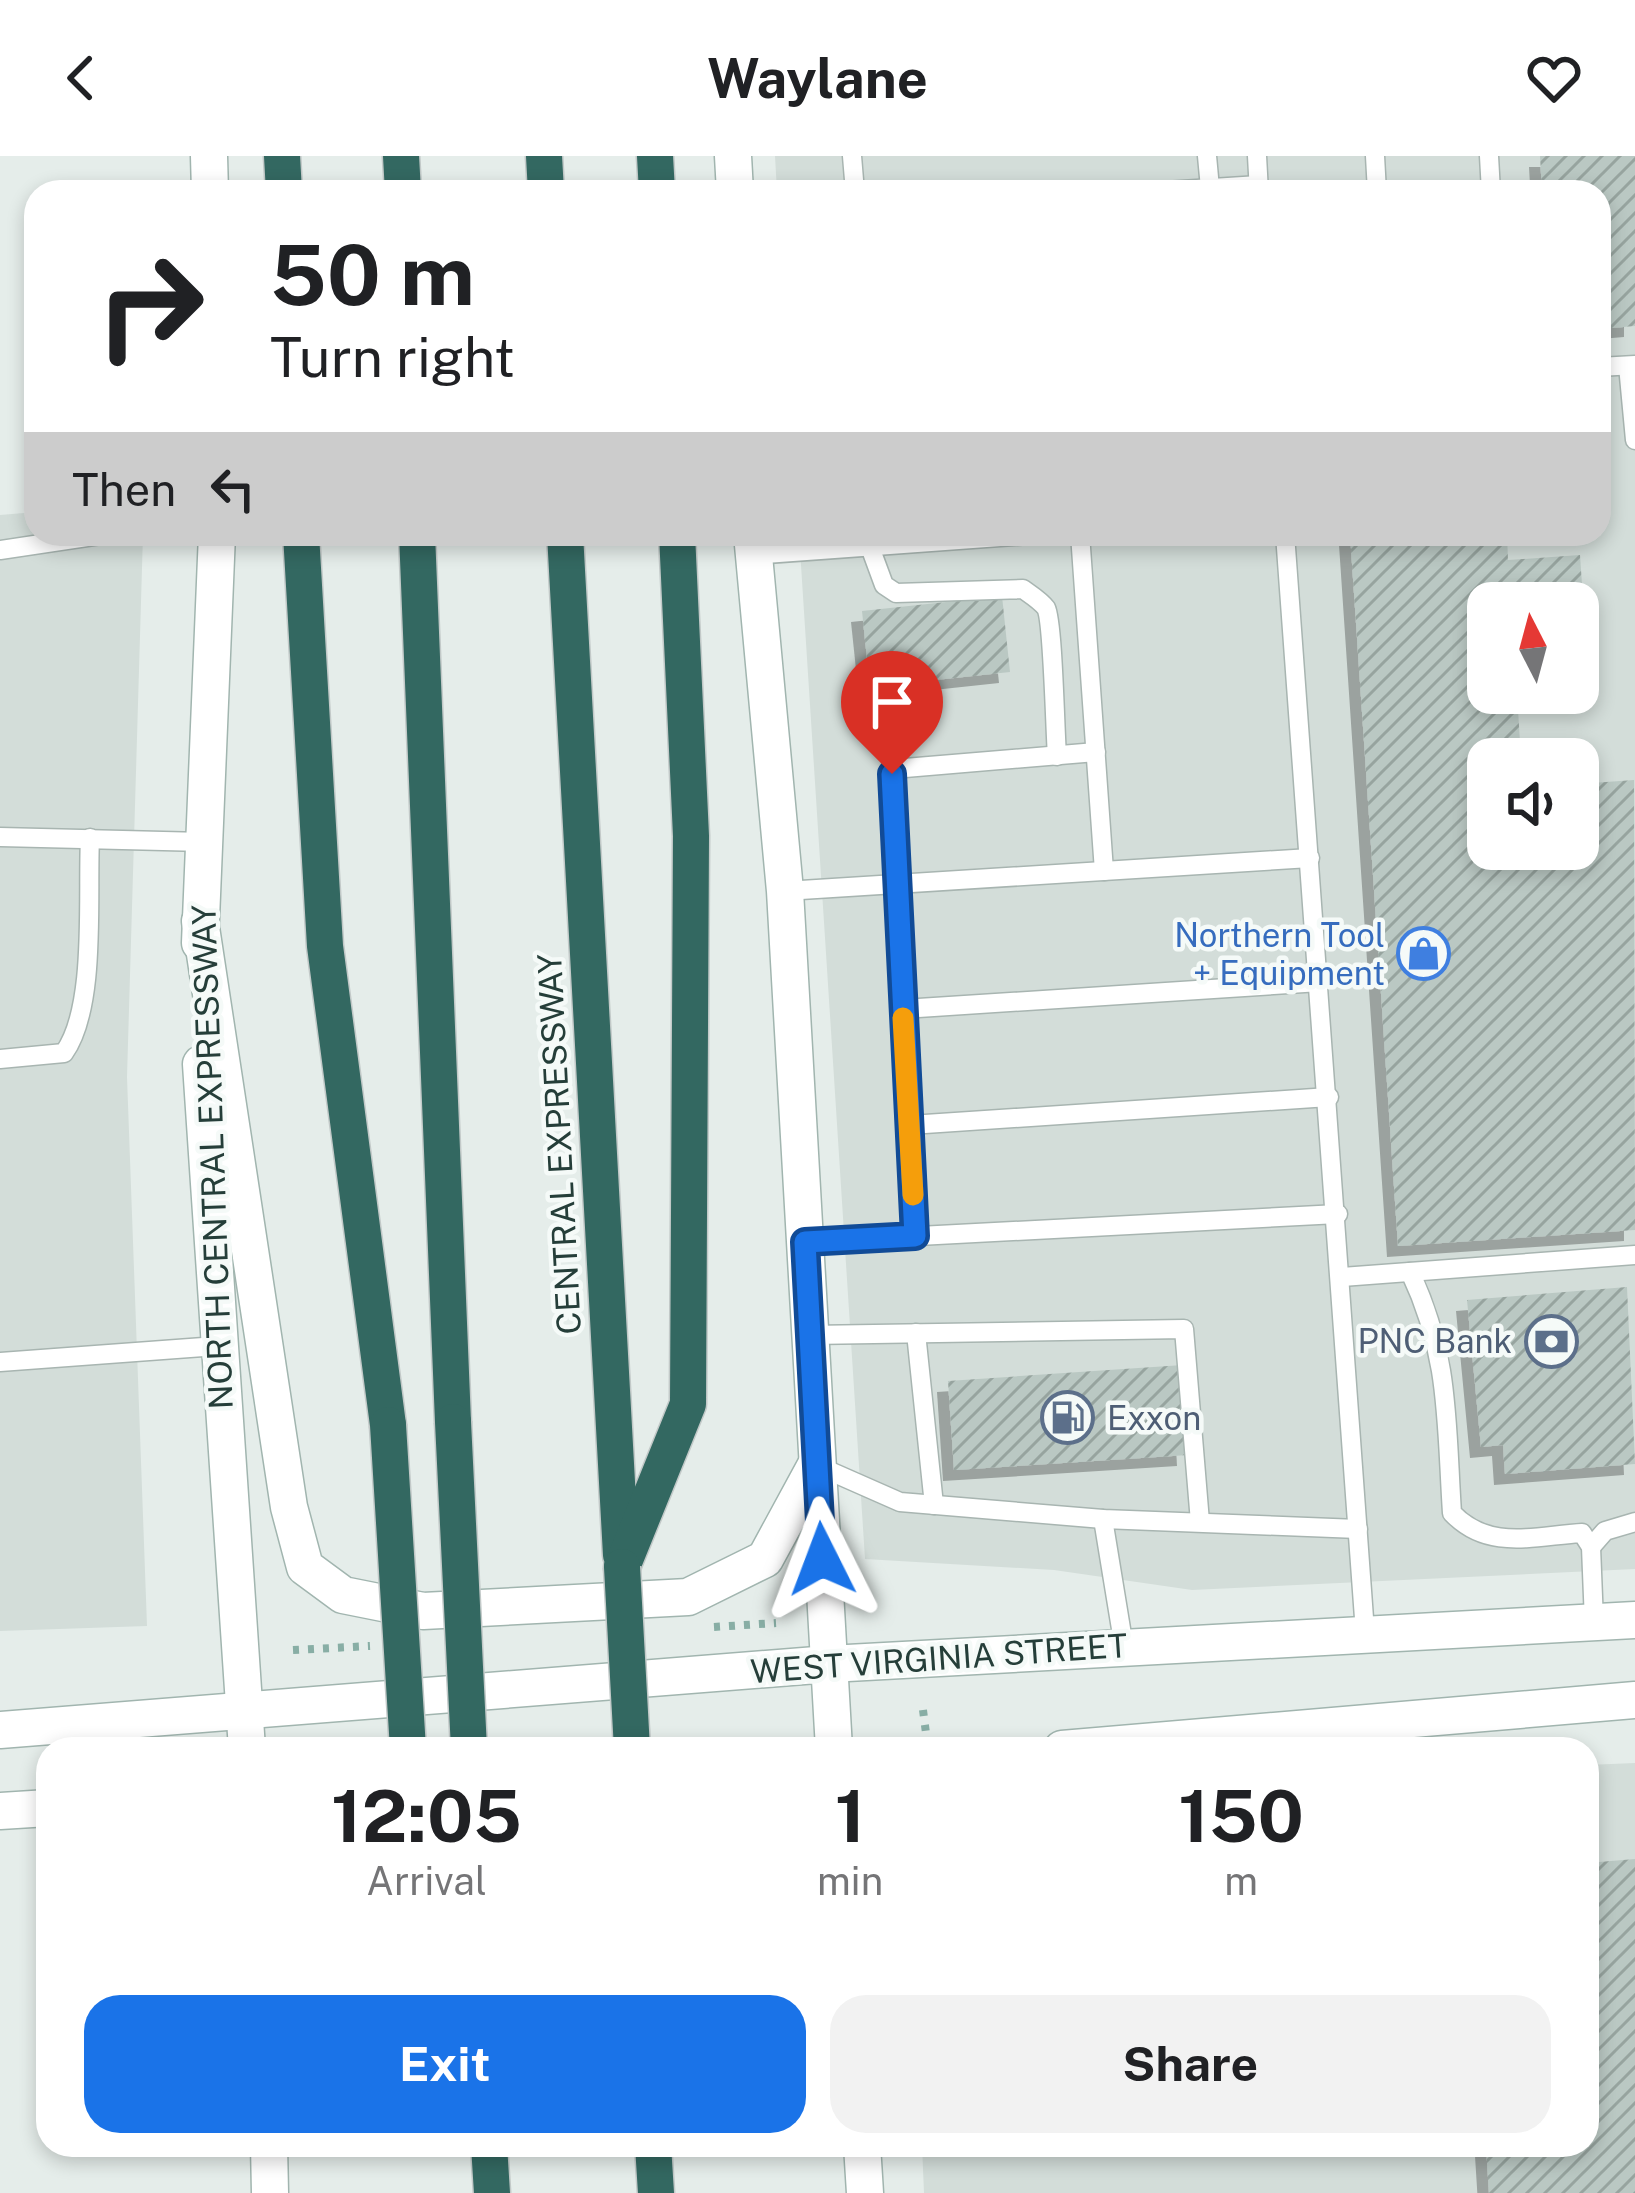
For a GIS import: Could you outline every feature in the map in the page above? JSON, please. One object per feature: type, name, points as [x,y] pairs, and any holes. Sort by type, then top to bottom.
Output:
[{"type":"highway","points":[[302,546],[325,946],[388,1425],[407,1737]]},
{"type":"highway","points":[[417,546],[468,1737]]},
{"type":"highway","name":"CENTRAL EXPRESSWAY","points":[[566,546],[631,1737]]},
{"type":"highway","points":[[622,1567],[688,1404],[692,836],[678,546]]},
{"type":"highway","points":[[490,2157],[492,2193]]},
{"type":"highway","points":[[654,2157],[656,2193]]},
{"type":"main road","name":"NORTH CENTRAL EXPRESSWAY","points":[[216,546],[200,921],[217,1346],[246,1737]]},
{"type":"main road","points":[[752,546],[785,891],[833,1737]]},
{"type":"main road","points":[[200,921],[289,1507],[305,1567],[343,1594],[423,1611],[688,1597],[765,1559],[816,1465]]},
{"type":"main road","name":"WEST VIRGINIA STREET","points":[[0,1730],[829,1664],[1635,1620]]},
{"type":"main road","points":[[1253,1737],[1635,1700]]},
{"type":"main road","points":[[0,1811],[36,1809]]},
{"type":"main road","points":[[269,2157],[270,2193]]},
{"type":"main road","points":[[863,2157],[865,2193]]},
{"type":"lane","points":[[1631,366],[1635,440]]},
{"type":"lane","points":[[866,546],[883,546]]},
{"type":"lane","points":[[1081,546],[1104,872]]},
{"type":"lane","points":[[1286,546],[1365,1632]]},
{"type":"lane","points":[[870,547],[884,585],[896,592],[1023,589],[1045,607],[1054,634],[1049,669],[1057,756]]},
{"type":"lane","points":[[915,1236],[892,774],[905,768],[1096,752]]},
{"type":"lane","points":[[0,836],[203,842]]},
{"type":"lane","points":[[0,1059],[64,1053],[76,1036],[83,1004],[90,838]]},
{"type":"lane","points":[[785,891],[1310,858]]},
{"type":"lane","points":[[903,1009],[1320,982]]},
{"type":"lane","points":[[910,1125],[1328,1097]]},
{"type":"lane","points":[[805,1242],[1337,1214]]},
{"type":"lane","points":[[1342,1277],[1635,1255]]},
{"type":"lane","points":[[1410,1271],[1434,1322],[1442,1357],[1452,1514],[1471,1534],[1492,1539],[1582,1533],[1591,1547],[1594,1622]]},
{"type":"lane","points":[[810,1335],[1184,1329],[1200,1522]]},
{"type":"lane","points":[[916,1333],[934,1505]]},
{"type":"lane","points":[[0,1361],[217,1346]]},
{"type":"lane","points":[[816,1465],[900,1502],[1103,1519],[1358,1529]]},
{"type":"lane","points":[[1103,1519],[1124,1647]]},
{"type":"lane","points":[[1591,1547],[1605,1531],[1635,1522]]},
{"type":"path","points":[[923,1710],[926,1737]]},
{"type":"shaded area","points":[[775,156],[1635,156],[1635,1569],[1192,1590],[1054,1570],[865,1559],[800,546],[1611,546],[1611,180],[776,180]]},
{"type":"shaded area","points":[[24,513],[24,546],[143,546],[127,1077],[147,1626],[0,1631],[0,515]]},
{"type":"shaded area","points":[[1635,1763],[1635,2193],[924,2193],[922,2157],[1599,2157],[1599,1764]]},
{"type":"building","points":[[1540,156],[1635,156],[1635,326],[1611,328],[1611,180],[1541,180]]},
{"type":"building","points":[[1351,546],[1507,546],[1508,560],[1580,555],[1582,582],[1467,582],[1467,714],[1518,714],[1520,738],[1467,738],[1467,870],[1599,870],[1599,782],[1634,780],[1635,1230],[1398,1246]]},
{"type":"building","points":[[1002,596],[1010,672],[870,687],[862,611]]},
{"type":"building","name":"PNC Bank","points":[[1627,1287],[1635,1464],[1505,1474],[1503,1445],[1481,1447],[1467,1300]]},
{"type":"building","name":"Exxon","points":[[1183,1365],[1188,1455],[954,1470],[948,1381]]},
{"type":"building","points":[[1635,1859],[1635,2193],[1489,2193],[1487,2157],[1599,2157],[1599,1862]]},
{"type":"slow traffic","points":[[903,1018],[913,1195]]},
{"type":"place","name":"Northern Tool + Equipment","points":[[1424,954]]},
{"type":"place","name":"PNC Bank","points":[[1551,1341]]},
{"type":"place","name":"Exxon","points":[[1068,1418]]},
{"type":"route","points":[[822,1559],[805,1242],[915,1236],[892,774]]}]
